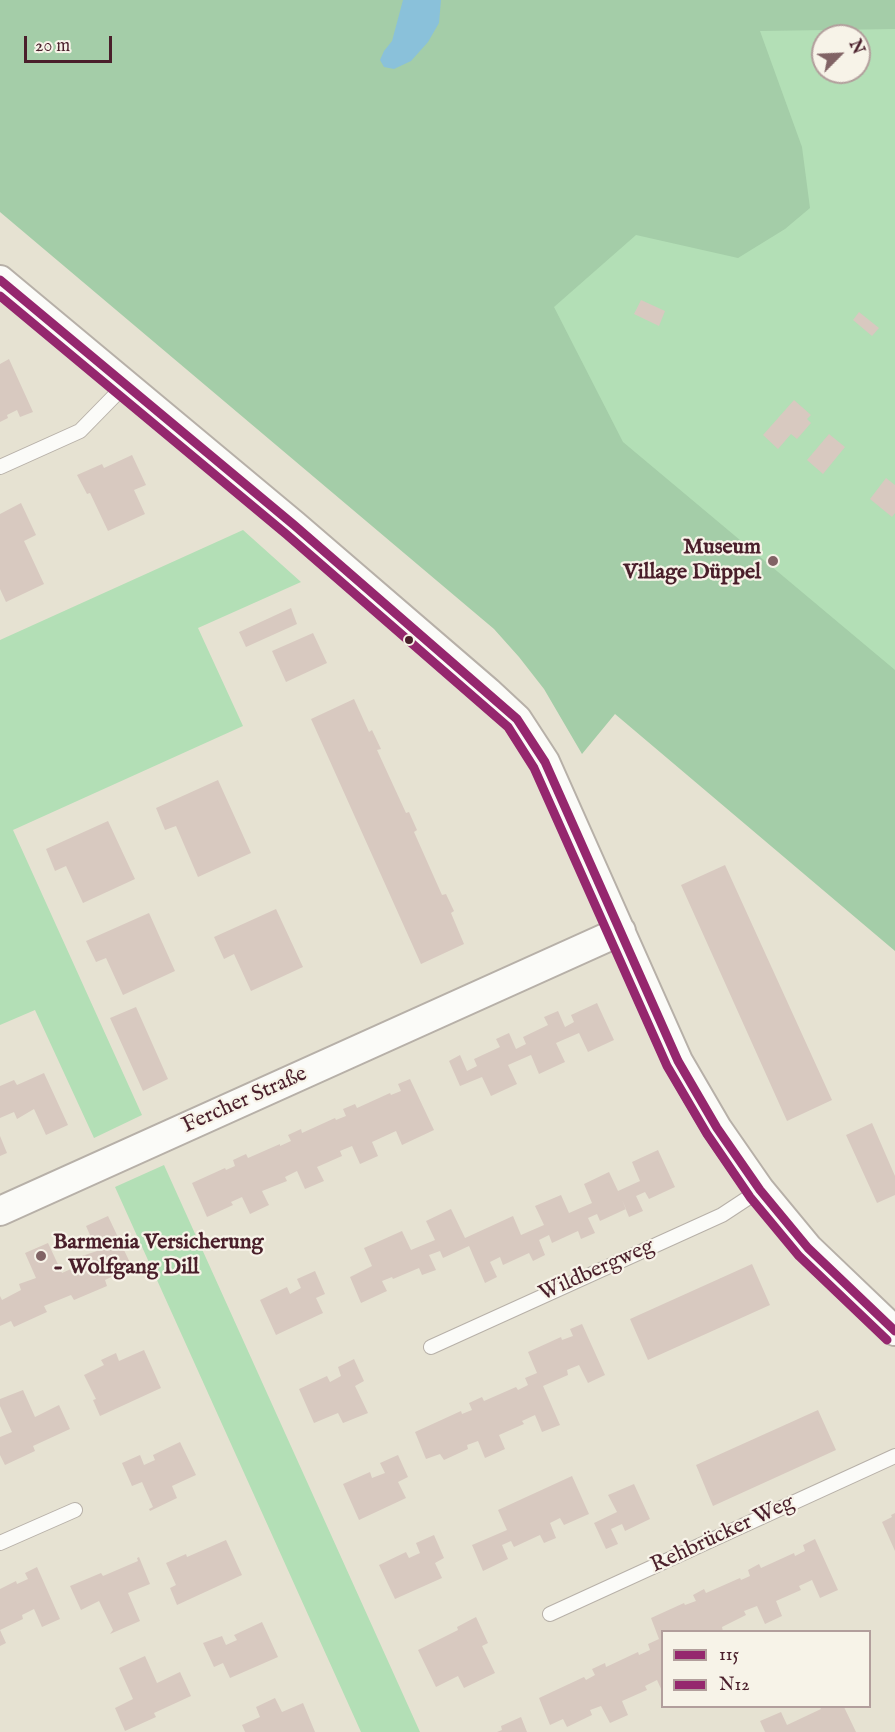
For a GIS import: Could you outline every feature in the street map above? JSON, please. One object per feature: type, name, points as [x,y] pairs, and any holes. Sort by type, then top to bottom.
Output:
[{"type":"street","points":[[0,280],[294,525],[517,719],[545,762],[678,1061],[717,1128],[760,1190],[808,1248],[895,1331]]},
{"type":"street","name":"Fercher Straße","points":[[0,1211],[621,931]]},
{"type":"lane","points":[[0,467],[80,431],[125,385]]},
{"type":"lane","name":"Wildbergweg","points":[[431,1347],[722,1215],[760,1190]]},
{"type":"lane","name":"Rehbrücker Weg","points":[[550,1614],[895,1456]]},
{"type":"lane","points":[[0,1543],[75,1510]]},
{"type":"green space","points":[[0,0],[895,0],[895,29],[871,29],[871,24],[811,24],[811,30],[760,31],[802,147],[810,208],[785,229],[738,258],[636,235],[554,307],[623,442],[895,670],[895,951],[615,714],[582,754],[544,689],[494,629],[0,212]]},
{"type":"green space","name":"Museum Village Düppel","points":[[677,0],[895,0],[895,763],[408,359]]},
{"type":"green space","points":[[243,530],[301,582],[198,628],[243,726],[13,830],[142,1115],[94,1138],[35,1010],[0,1025],[0,640]]},
{"type":"green space","points":[[164,1165],[420,1732],[361,1732],[115,1187]]},
{"type":"water","points":[[403,0],[441,0],[439,23],[428,42],[411,61],[394,69],[384,67],[380,60],[392,41]]},
{"type":"building","points":[[641,300],[665,311],[659,326],[634,314]]},
{"type":"building","points":[[859,312],[879,328],[872,336],[853,320]]},
{"type":"building","points":[[9,359],[33,412],[20,417],[17,410],[0,422],[0,364]]},
{"type":"building","points":[[794,400],[811,415],[807,419],[811,423],[797,439],[791,434],[778,449],[763,435]]},
{"type":"building","points":[[829,434],[845,447],[823,474],[807,460]]},
{"type":"building","points":[[132,455],[146,485],[134,490],[145,514],[108,531],[90,493],[87,494],[77,475],[102,464],[104,468]]},
{"type":"building","points":[[886,478],[895,485],[895,513],[892,517],[870,499]]},
{"type":"building","points":[[21,503],[36,535],[24,541],[44,584],[6,602],[0,589],[0,514]]},
{"type":"building","points":[[291,608],[297,624],[246,647],[239,632]]},
{"type":"building","points":[[313,633],[327,663],[286,682],[272,651]]},
{"type":"building","points":[[354,699],[369,732],[372,730],[381,749],[377,750],[406,813],[409,812],[417,830],[414,832],[442,895],[446,894],[454,911],[451,913],[464,944],[421,964],[311,719]]},
{"type":"building","points":[[218,780],[251,853],[198,877],[176,826],[165,830],[156,808]]},
{"type":"building","points":[[108,821],[135,879],[83,903],[66,866],[55,871],[46,849]]},
{"type":"building","points":[[725,865],[832,1100],[787,1121],[681,885]]},
{"type":"building","points":[[276,909],[303,967],[251,991],[234,954],[224,959],[214,937]]},
{"type":"building","points":[[149,913],[175,971],[123,995],[106,958],[96,962],[86,941]]},
{"type":"building","points":[[597,1003],[614,1040],[588,1052],[579,1033],[556,1043],[565,1062],[539,1074],[531,1055],[508,1065],[517,1084],[491,1096],[482,1077],[460,1086],[449,1061],[460,1055],[467,1071],[477,1066],[474,1059],[500,1047],[496,1039],[509,1033],[516,1049],[526,1044],[523,1037],[548,1025],[544,1017],[558,1011],[565,1027],[574,1022],[571,1015]]},
{"type":"building","points":[[136,1007],[168,1079],[143,1091],[110,1018]]},
{"type":"building","points":[[44,1073],[68,1125],[46,1135],[34,1109],[17,1119],[14,1112],[0,1118],[0,1086],[14,1080],[17,1085]]},
{"type":"building","points":[[410,1079],[434,1130],[402,1145],[396,1131],[372,1142],[378,1156],[360,1164],[352,1146],[340,1151],[342,1156],[317,1167],[324,1181],[305,1189],[297,1171],[285,1177],[287,1181],[262,1191],[269,1205],[250,1214],[242,1197],[231,1202],[233,1205],[207,1217],[192,1183],[225,1168],[226,1170],[235,1166],[233,1160],[246,1154],[248,1158],[291,1141],[288,1135],[301,1129],[302,1133],[335,1118],[336,1120],[346,1116],[343,1109],[355,1104],[357,1108],[390,1093],[391,1095],[401,1091],[398,1084]]},
{"type":"building","points":[[872,1123],[895,1176],[895,1195],[877,1203],[846,1135]]},
{"type":"building","points":[[0,1136],[7,1153],[0,1156]]},
{"type":"building","points":[[658,1150],[675,1187],[649,1199],[645,1192],[636,1196],[643,1211],[629,1217],[626,1209],[600,1221],[597,1214],[588,1218],[595,1233],[581,1239],[578,1231],[552,1243],[549,1235],[539,1240],[545,1255],[533,1261],[529,1253],[503,1265],[500,1257],[490,1262],[497,1277],[485,1283],[469,1246],[443,1258],[440,1251],[429,1255],[436,1270],[422,1275],[419,1268],[382,1281],[387,1291],[361,1303],[350,1277],[372,1266],[364,1248],[402,1231],[411,1250],[435,1240],[426,1221],[451,1209],[465,1238],[513,1216],[521,1235],[544,1225],[535,1206],[561,1195],[569,1213],[592,1203],[584,1184],[609,1172],[618,1191],[640,1181],[632,1162]]},
{"type":"building","points":[[108,1216],[132,1267],[105,1280],[107,1286],[74,1300],[71,1295],[44,1306],[47,1312],[14,1327],[11,1321],[0,1326],[0,1296],[2,1300],[21,1290],[19,1284],[36,1278],[25,1253],[48,1243],[62,1273],[82,1264],[79,1257],[97,1251],[86,1226]]},
{"type":"building","points":[[752,1264],[770,1305],[648,1360],[630,1319]]},
{"type":"building","points":[[315,1271],[325,1294],[316,1298],[323,1313],[276,1335],[260,1300],[287,1287],[290,1294],[301,1288],[297,1279]]},
{"type":"building","points":[[582,1324],[605,1375],[588,1383],[579,1365],[567,1370],[568,1375],[543,1386],[560,1425],[542,1432],[535,1415],[522,1421],[524,1424],[499,1435],[505,1449],[485,1458],[478,1441],[467,1445],[468,1449],[444,1460],[440,1454],[426,1459],[415,1432],[461,1411],[462,1414],[472,1410],[469,1403],[482,1397],[484,1401],[516,1387],[518,1390],[528,1385],[525,1378],[537,1373],[528,1352],[561,1337],[562,1340],[573,1336],[570,1329]]},
{"type":"building","points":[[144,1350],[161,1388],[100,1416],[93,1400],[96,1399],[84,1375],[104,1365],[101,1360],[116,1353],[119,1361]]},
{"type":"building","points":[[354,1359],[364,1381],[355,1386],[368,1413],[343,1423],[338,1413],[314,1423],[299,1389],[327,1376],[330,1382],[341,1376],[338,1367]]},
{"type":"building","points":[[23,1390],[35,1417],[59,1405],[70,1429],[33,1446],[35,1451],[5,1465],[0,1455],[0,1437],[12,1432],[0,1406],[0,1399]]},
{"type":"building","points":[[818,1410],[836,1450],[713,1506],[696,1465]]},
{"type":"building","points":[[180,1442],[196,1475],[172,1486],[177,1498],[150,1511],[149,1509],[153,1507],[142,1482],[132,1486],[122,1463],[140,1455],[144,1465],[155,1460],[153,1455]]},
{"type":"building","points":[[398,1455],[408,1477],[398,1482],[406,1498],[359,1520],[343,1484],[370,1472],[372,1478],[385,1473],[380,1463]]},
{"type":"building","points":[[572,1476],[589,1514],[564,1525],[560,1518],[550,1523],[556,1538],[544,1543],[540,1535],[514,1547],[511,1541],[502,1545],[508,1559],[483,1571],[472,1545],[507,1530],[498,1510]]},
{"type":"building","points":[[634,1484],[650,1519],[625,1531],[622,1524],[611,1529],[618,1544],[606,1549],[594,1523],[617,1512],[608,1495]]},
{"type":"building","points":[[895,1513],[895,1551],[882,1522]]},
{"type":"building","points":[[434,1535],[444,1558],[435,1563],[442,1578],[395,1599],[379,1565],[406,1552],[409,1558],[420,1553],[416,1543]]},
{"type":"building","points":[[815,1539],[838,1590],[820,1598],[812,1580],[799,1586],[801,1590],[776,1601],[782,1616],[765,1624],[757,1606],[744,1611],[746,1615],[722,1627],[723,1630],[661,1630],[661,1689],[657,1680],[645,1686],[647,1690],[622,1701],[628,1715],[610,1723],[601,1706],[590,1710],[592,1715],[567,1727],[563,1719],[550,1725],[539,1698],[584,1677],[586,1680],[595,1675],[592,1669],[605,1663],[606,1667],[638,1652],[639,1655],[650,1650],[648,1644],[659,1639],[651,1618],[684,1603],[685,1605],[696,1601],[693,1595],[704,1589],[706,1593],[750,1576],[748,1570],[759,1564],[761,1568],[794,1553],[795,1556],[805,1551],[803,1545]]},
{"type":"building","points":[[226,1540],[242,1575],[177,1605],[170,1588],[176,1585],[166,1563],[186,1554],[187,1557]]},
{"type":"building","points":[[139,1557],[150,1584],[128,1593],[140,1621],[110,1634],[113,1630],[99,1601],[81,1610],[70,1586],[101,1573],[103,1576],[138,1561]]},
{"type":"building","points":[[37,1567],[60,1619],[42,1627],[34,1609],[22,1615],[23,1619],[0,1630],[0,1589],[16,1581],[17,1584],[28,1579],[25,1573]]},
{"type":"building","points":[[476,1617],[488,1643],[482,1646],[495,1673],[464,1688],[458,1676],[436,1687],[418,1650],[458,1630],[457,1627]]},
{"type":"building","points":[[262,1622],[278,1657],[230,1678],[223,1663],[214,1667],[203,1643],[222,1636],[226,1645],[237,1640],[234,1635]]},
{"type":"building","points":[[0,1630],[6,1643],[0,1646]]},
{"type":"building","points":[[145,1656],[157,1683],[180,1672],[191,1696],[154,1713],[156,1717],[125,1731],[115,1708],[133,1699],[119,1668]]},
{"type":"building","points":[[275,1698],[282,1712],[303,1703],[315,1732],[245,1732],[242,1725],[260,1717],[256,1707]]},
{"type":"building","points":[[844,1708],[856,1732],[765,1732],[760,1721],[781,1712],[787,1725],[821,1709]]},
{"type":"building","points":[[521,1717],[527,1732],[497,1732],[502,1730],[501,1726]]},
{"type":"transit line","name":"115","points":[[0,280],[294,525],[517,719],[545,762],[678,1061],[717,1128],[760,1190],[808,1248],[895,1331]]},
{"type":"transit line","name":"N12","points":[[0,296],[286,534],[508,727],[534,768],[667,1066],[707,1134],[750,1197],[799,1256],[887,1340]]},
{"type":"place","name":"Museum Village Düppel","points":[[773,561]]},
{"type":"place","name":"Barmenia Versicherung - Wolfgang Dill","points":[[41,1256]]}]
